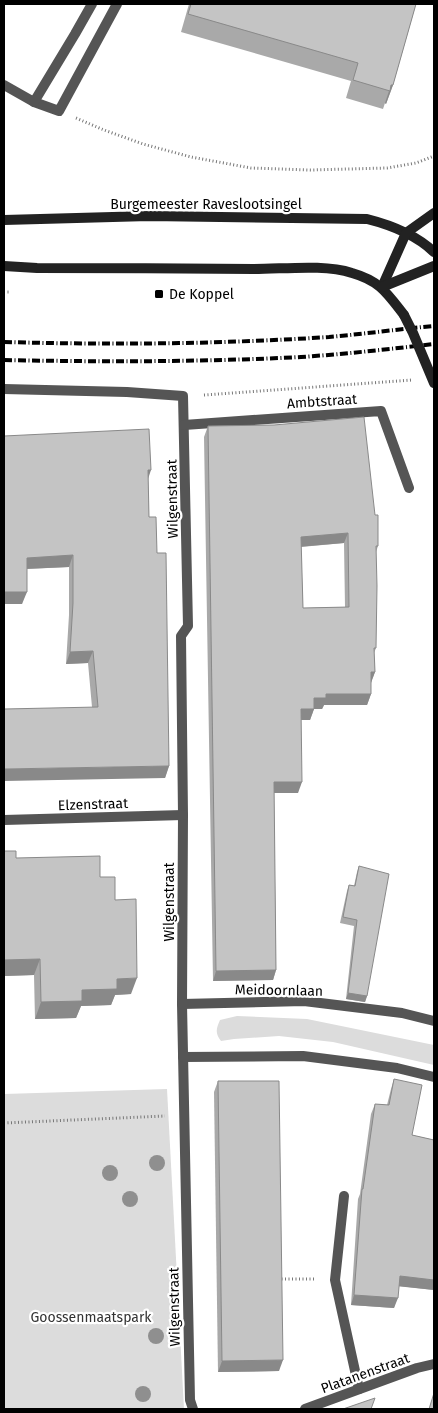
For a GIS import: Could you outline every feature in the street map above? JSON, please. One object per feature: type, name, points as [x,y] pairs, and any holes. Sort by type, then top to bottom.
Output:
[{"type":"main road","points":[[382,287],[406,233],[434,213]]},
{"type":"main road","name":"Burgemeester Raveslootsingel","points":[[4,220],[149,216],[367,219],[387,224],[406,233],[427,245],[434,252]]},
{"type":"main road","points":[[4,266],[37,268],[265,269],[323,267],[351,272],[382,287],[404,315],[434,383]]},
{"type":"main road","points":[[382,287],[434,266]]},
{"type":"street","points":[[34,102],[92,4]]},
{"type":"street","points":[[6,87],[34,102],[59,111],[117,4]]},
{"type":"street","points":[[4,389],[127,392],[183,396]]},
{"type":"street","name":"Wilgenstraat","points":[[183,396],[188,626],[181,636],[183,815],[182,1004],[190,1400],[193,1409]]},
{"type":"street","name":"Ambtstraat","points":[[184,426],[381,411],[410,488]]},
{"type":"street","name":"Elzenstraat","points":[[4,820],[183,815]]},
{"type":"street","name":"Meidoornlaan","points":[[182,1004],[304,1001],[402,1014],[434,1021]]},
{"type":"street","points":[[183,1057],[303,1056],[396,1068],[434,1077]]},
{"type":"street","points":[[344,1196],[335,1280],[359,1389]]},
{"type":"street","name":"Platanenstraat","points":[[305,1409],[417,1368],[434,1364]]},
{"type":"path","points":[[59,111],[104,130],[151,146],[191,157],[251,168],[310,170],[387,168],[416,163],[434,156]]},
{"type":"path","points":[[4,292],[11,292]]},
{"type":"path","points":[[183,396],[416,379]]},
{"type":"path","points":[[4,1123],[184,1116]]},
{"type":"path","points":[[271,1279],[335,1280]]},
{"type":"green space","points":[[237,1016],[307,1019],[434,1045],[434,1065],[333,1042],[279,1036],[221,1041],[217,1031],[220,1020]]},
{"type":"green space","name":"Goossenmaatspark","points":[[167,1089],[184,1409],[4,1409],[4,1094]]},
{"type":"building","points":[[191,4],[416,4],[390,91],[353,80],[358,63],[188,14]]},
{"type":"building","points":[[364,417],[375,515],[378,515],[375,672],[371,672],[371,694],[326,694],[326,698],[314,698],[314,709],[301,709],[302,782],[274,782],[276,970],[216,971],[208,426],[274,425]],"holes":[[[348,533],[349,607],[303,608],[301,537]]]},
{"type":"building","points":[[149,429],[151,470],[148,470],[149,517],[156,517],[157,553],[166,553],[169,766],[4,769],[4,709],[98,707],[93,651],[70,652],[73,555],[27,558],[27,592],[4,592],[4,436]]},
{"type":"building","points":[[4,851],[16,851],[16,858],[100,856],[100,877],[115,877],[115,900],[136,899],[137,978],[117,979],[117,989],[82,990],[82,1001],[41,1002],[40,959],[4,960]]},
{"type":"building","points":[[359,866],[389,874],[367,996],[348,993],[357,920],[343,917],[349,885],[355,886]]},
{"type":"building","points":[[394,1079],[422,1085],[412,1135],[434,1140],[434,1280],[400,1276],[398,1298],[354,1295],[362,1189],[375,1104],[389,1105]]},
{"type":"building","points":[[218,1081],[279,1081],[283,1360],[222,1361]]},
{"type":"building","points":[[434,1393],[434,1409],[429,1409]]},
{"type":"building","points":[[375,1398],[371,1409],[343,1409]]},
{"type":"railway","points":[[4,342],[126,344],[248,341],[329,337],[434,326]]},
{"type":"railway","points":[[4,360],[152,361],[264,359],[434,344]]},
{"type":"place","name":"De Koppel","points":[[159,294]]}]
